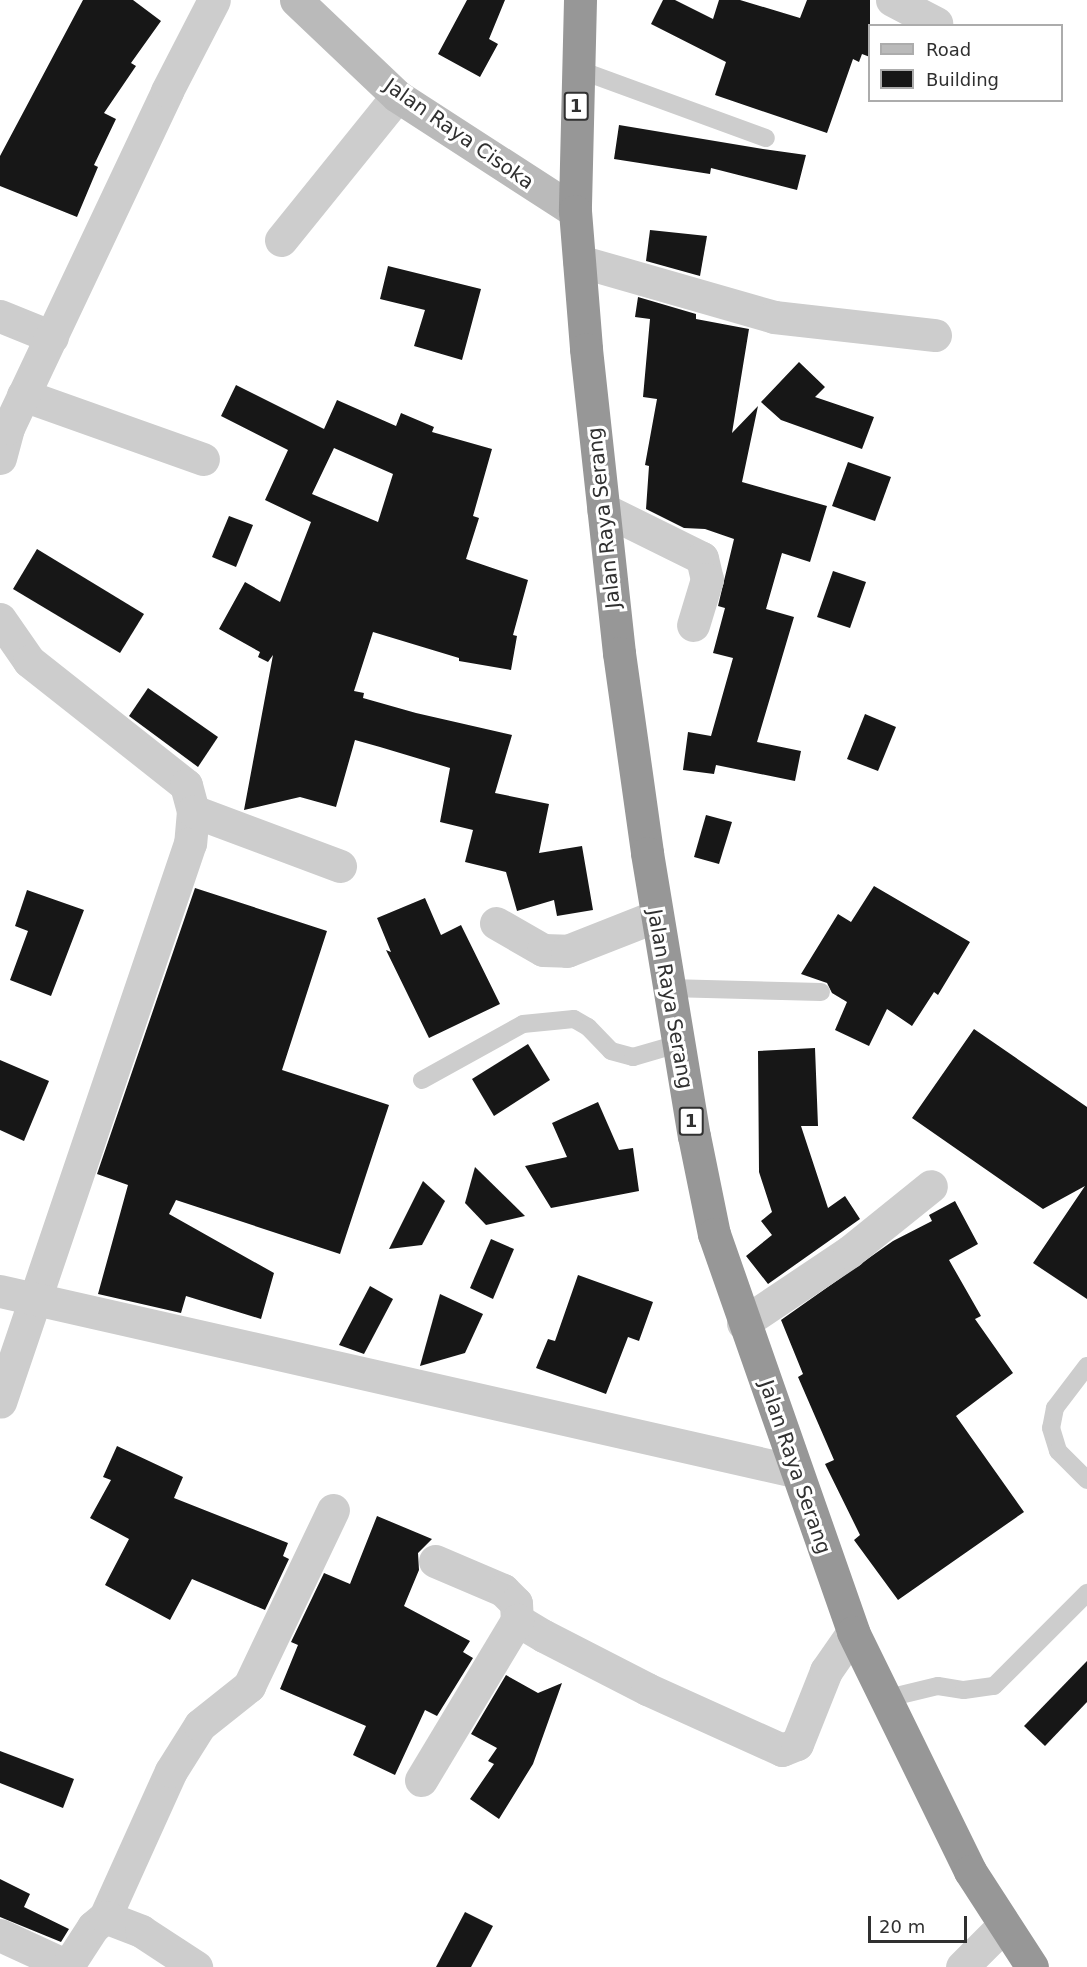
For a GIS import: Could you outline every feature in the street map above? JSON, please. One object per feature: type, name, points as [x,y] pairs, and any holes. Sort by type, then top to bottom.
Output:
[{"type":"highway","name":"Jalan Raya Serang","points":[[580,0],[575,211],[603,509],[619,653],[656,916],[714,1234],[743,1323],[776,1407],[794,1472],[854,1632],[888,1698],[928,1791],[1003,1926],[1032,1967]]},
{"type":"street","points":[[0,458],[8,428],[23,395],[167,91],[214,0]]},
{"type":"street","name":"Jalan Raya Cisoka","points":[[296,0],[397,96],[575,211]]},
{"type":"street","points":[[892,0],[936,23]]},
{"type":"street","points":[[281,240],[397,96]]},
{"type":"street","points":[[579,261],[774,316],[935,335]]},
{"type":"street","points":[[0,316],[52,337]]},
{"type":"street","points":[[23,395],[203,459]]},
{"type":"street","points":[[603,509],[702,558],[707,579],[693,625]]},
{"type":"street","points":[[0,619],[29,661],[186,785],[193,811],[190,843],[36,1302],[0,1402]]},
{"type":"street","points":[[193,811],[340,866]]},
{"type":"street","points":[[496,922],[543,950],[567,951],[656,916]]},
{"type":"street","points":[[743,1323],[849,1252],[931,1186]]},
{"type":"street","points":[[0,1291],[36,1302],[794,1472]]},
{"type":"street","points":[[0,1935],[67,1967],[93,1927],[105,1917],[171,1771],[200,1725],[249,1686],[333,1510]]},
{"type":"street","points":[[421,1780],[518,1620],[516,1603],[503,1590],[435,1561]]},
{"type":"street","points":[[518,1620],[647,1689],[782,1750],[797,1744],[826,1671],[854,1632]]},
{"type":"street","points":[[105,1917],[141,1930],[196,1967]]},
{"type":"street","points":[[962,1967],[1003,1926]]},
{"type":"lane","points":[[577,69],[766,138]]},
{"type":"lane","points":[[668,988],[821,992]]},
{"type":"lane","points":[[422,1080],[523,1024],[574,1019],[588,1027],[611,1051],[633,1057],[678,1044]]},
{"type":"lane","points":[[1087,1366],[1055,1408],[1051,1428],[1058,1451],[1087,1480]]},
{"type":"lane","points":[[888,1698],[938,1686],[964,1690],[994,1686],[1087,1593]]},
{"type":"building","points":[[83,0],[133,0],[161,21],[131,63],[136,66],[104,113],[116,119],[94,165],[98,167],[77,217],[0,186],[0,156]]},
{"type":"building","points":[[467,0],[505,0],[489,39],[498,44],[480,77],[438,54]]},
{"type":"building","points":[[663,0],[675,0],[713,19],[719,0],[740,0],[800,18],[807,0],[870,0],[868,56],[862,54],[859,62],[853,59],[827,133],[715,95],[726,62],[651,24]]},
{"type":"building","points":[[619,125],[806,155],[797,190],[711,168],[710,174],[614,159]]},
{"type":"building","points":[[650,230],[707,236],[700,276],[646,261]]},
{"type":"building","points":[[388,266],[481,289],[462,360],[414,346],[425,310],[380,299]]},
{"type":"building","points":[[638,297],[696,314],[696,319],[749,329],[732,433],[758,406],[742,482],[827,506],[810,562],[782,553],[766,609],[794,617],[757,742],[801,751],[795,781],[716,765],[714,774],[683,770],[688,732],[711,736],[733,658],[713,653],[725,608],[718,606],[734,539],[705,529],[684,528],[646,509],[649,466],[645,465],[657,399],[643,397],[650,319],[635,317]]},
{"type":"building","points":[[799,362],[825,387],[815,397],[874,417],[862,449],[781,420],[761,402]]},
{"type":"building","points":[[236,385],[324,429],[337,400],[396,426],[401,413],[434,427],[432,432],[492,449],[473,516],[479,518],[466,559],[528,580],[513,635],[517,636],[511,670],[459,661],[459,658],[373,632],[354,691],[364,693],[363,698],[416,713],[512,735],[495,793],[549,804],[539,853],[582,846],[593,910],[557,916],[554,900],[517,911],[506,872],[465,862],[473,830],[440,822],[450,768],[380,747],[355,740],[336,807],[300,797],[244,810],[273,655],[268,662],[258,657],[260,652],[219,629],[245,582],[280,602],[311,522],[265,500],[288,450],[221,416]],"holes":[[[334,448],[393,474],[378,522],[312,494]]]},
{"type":"building","points":[[848,462],[891,477],[875,521],[832,506]]},
{"type":"building","points":[[229,516],[253,525],[236,567],[212,557]]},
{"type":"building","points":[[37,549],[144,614],[120,653],[13,589]]},
{"type":"building","points":[[833,571],[866,582],[850,628],[817,617]]},
{"type":"building","points":[[148,688],[218,737],[198,767],[129,716]]},
{"type":"building","points":[[865,714],[896,727],[878,771],[847,759]]},
{"type":"building","points":[[706,815],[732,822],[719,864],[694,857]]},
{"type":"building","points":[[874,886],[970,942],[938,995],[934,992],[912,1026],[887,1009],[869,1046],[835,1030],[847,1002],[832,993],[827,983],[801,974],[838,914],[851,922]]},
{"type":"building","points":[[195,888],[327,931],[282,1070],[389,1105],[340,1254],[176,1200],[169,1214],[274,1273],[261,1319],[186,1296],[181,1313],[98,1294],[128,1185],[97,1174]]},
{"type":"building","points":[[27,890],[84,910],[51,996],[10,980],[28,931],[15,926]]},
{"type":"building","points":[[425,898],[441,935],[461,925],[500,1004],[429,1038],[386,950],[391,952],[377,918]]},
{"type":"building","points":[[974,1029],[1087,1107],[1087,1299],[1033,1263],[1085,1186],[1043,1209],[912,1118]]},
{"type":"building","points":[[528,1044],[550,1080],[494,1116],[472,1079]]},
{"type":"building","points":[[815,1048],[818,1126],[801,1126],[828,1208],[845,1196],[860,1219],[768,1284],[746,1256],[772,1235],[761,1221],[772,1212],[759,1172],[758,1051]]},
{"type":"building","points":[[0,1060],[49,1081],[24,1141],[0,1130]]},
{"type":"building","points":[[598,1102],[619,1150],[633,1148],[639,1191],[551,1208],[525,1166],[567,1157],[552,1123]]},
{"type":"building","points":[[475,1167],[525,1216],[486,1225],[465,1203]]},
{"type":"building","points":[[423,1181],[445,1201],[422,1245],[389,1249]]},
{"type":"building","points":[[955,1201],[978,1244],[949,1260],[981,1316],[975,1319],[1013,1373],[956,1416],[1024,1512],[898,1600],[854,1540],[860,1535],[825,1464],[834,1460],[798,1377],[803,1374],[781,1320],[893,1241],[932,1221],[929,1215]]},
{"type":"building","points":[[491,1239],[514,1249],[493,1299],[470,1288]]},
{"type":"building","points":[[578,1275],[653,1302],[639,1341],[628,1337],[606,1394],[536,1368],[548,1339],[555,1341]]},
{"type":"building","points":[[370,1286],[393,1299],[364,1354],[339,1345]]},
{"type":"building","points":[[440,1294],[483,1314],[465,1353],[420,1366]]},
{"type":"building","points":[[117,1446],[183,1477],[174,1498],[288,1543],[283,1556],[289,1559],[265,1610],[192,1579],[170,1620],[105,1585],[129,1539],[90,1518],[111,1480],[103,1477]]},
{"type":"building","points":[[377,1516],[432,1539],[418,1553],[419,1570],[404,1606],[470,1641],[463,1652],[473,1658],[437,1716],[425,1710],[395,1775],[353,1755],[366,1726],[280,1689],[298,1645],[291,1642],[324,1573],[350,1584]]},
{"type":"building","points":[[1087,1661],[1087,1702],[1045,1746],[1024,1726]]},
{"type":"building","points":[[506,1675],[538,1693],[562,1683],[533,1764],[499,1819],[470,1799],[494,1764],[488,1761],[497,1748],[471,1734]]},
{"type":"building","points":[[0,1751],[74,1779],[63,1808],[0,1783]]},
{"type":"building","points":[[0,1879],[30,1894],[24,1907],[69,1929],[61,1942],[0,1917]]},
{"type":"building","points":[[465,1912],[493,1926],[471,1967],[436,1967]]}]
